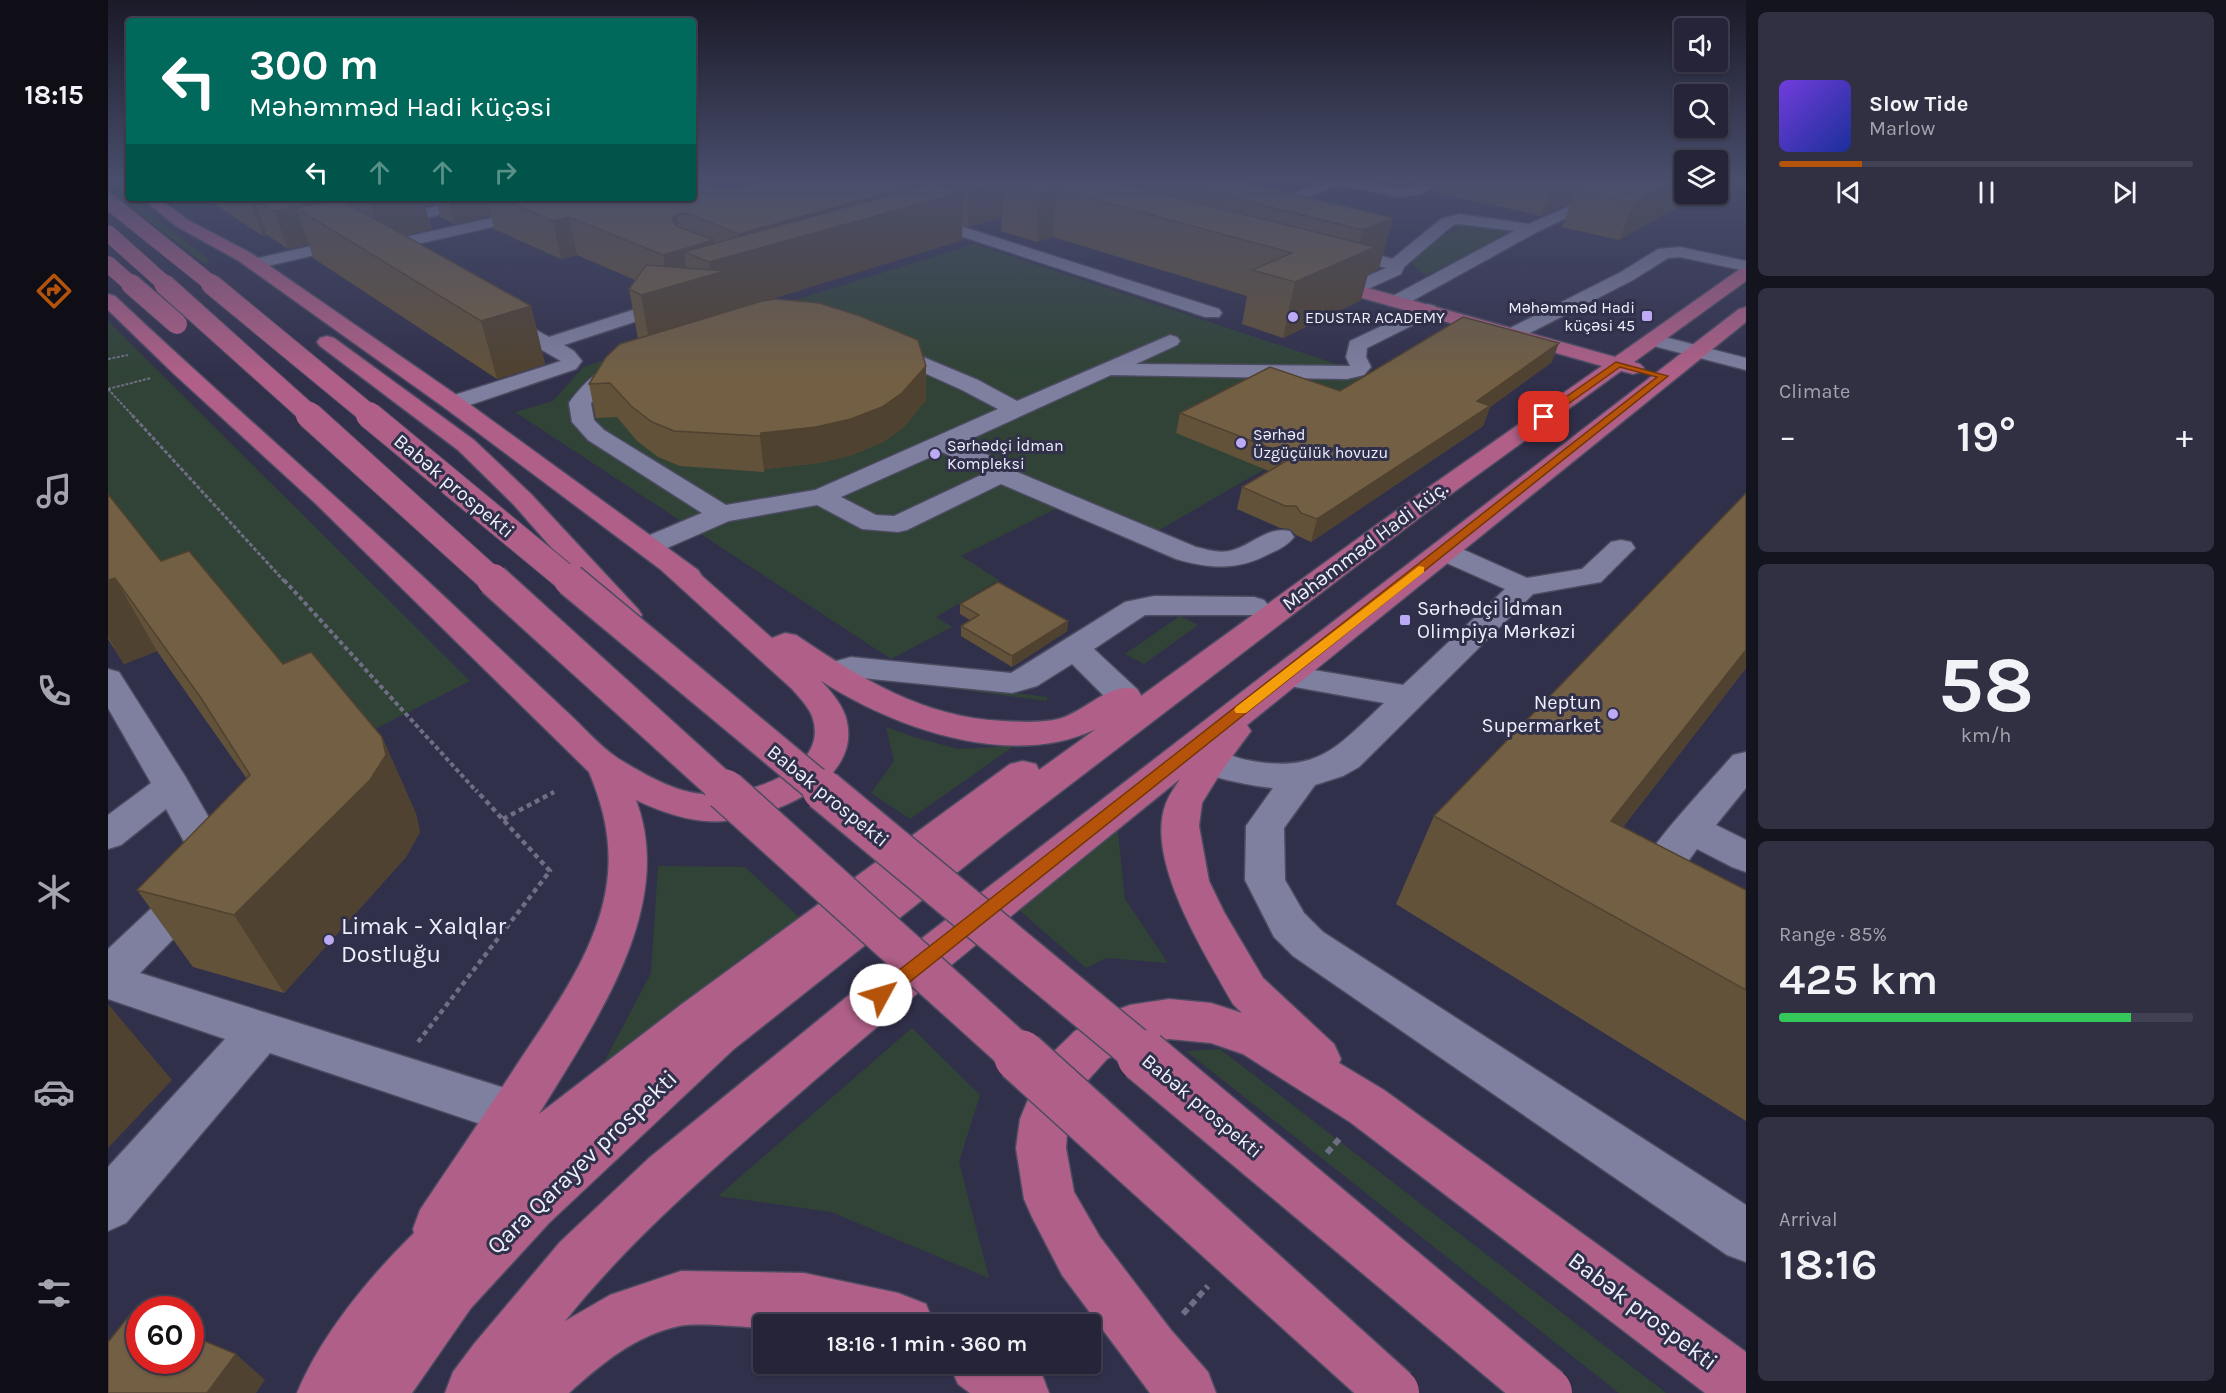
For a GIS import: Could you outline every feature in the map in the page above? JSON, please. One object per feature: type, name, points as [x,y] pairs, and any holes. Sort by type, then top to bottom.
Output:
[{"type":"main road","name":"Babək prospekti","points":[[122,246],[1393,1393]]},
{"type":"main road","name":"Babək prospekti","points":[[165,246],[1081,1004],[1546,1393]]},
{"type":"main road","points":[[204,246],[220,262]]},
{"type":"main road","points":[[223,246],[255,264],[453,403],[659,555],[829,673],[894,710],[970,730],[1035,733],[1065,729],[1094,716],[1125,697]]},
{"type":"main road","points":[[108,264],[627,701]]},
{"type":"main road","name":"Məhəmməd Hadi küç.","points":[[816,958],[1431,497],[1746,273]]},
{"type":"main road","points":[[1297,274],[1664,376]]},
{"type":"main road","points":[[255,289],[466,445],[522,499],[681,674]]},
{"type":"main road","points":[[108,300],[181,370],[324,498],[604,766],[678,804],[706,808],[737,807],[770,798],[799,784],[820,764],[831,744],[831,722],[820,701],[803,682],[659,555]]},
{"type":"main road","points":[[474,1393],[494,1364],[579,1261],[667,1176],[881,995],[1746,313]]},
{"type":"main road","points":[[408,1277],[553,1133],[698,1018],[1125,697],[1363,529],[1431,497]]},
{"type":"main road","points":[[1278,681],[1210,761],[1184,803],[1180,826],[1189,881],[1208,921],[1248,991],[1367,1106]]},
{"type":"main road","points":[[326,1393],[364,1334],[408,1277],[593,981],[614,930],[626,887],[628,845],[622,808],[604,766]]},
{"type":"main road","name":"Qara Qarayev prospekti","points":[[377,1393],[452,1289],[531,1205],[718,1035],[816,958]]},
{"type":"main road","points":[[1187,1393],[1151,1350],[1081,1256],[1050,1199],[1041,1148],[1044,1119],[1061,1076],[1091,1045],[1130,1025],[1169,1019],[1211,1023],[1258,1040],[1367,1106]]},
{"type":"main road","name":"Babək prospekti","points":[[1367,1106],[1746,1388]]},
{"type":"main road","points":[[1287,1296],[1376,1393]]},
{"type":"main road","points":[[526,1393],[583,1342],[630,1315],[681,1298],[804,1301],[862,1314]]},
{"type":"lane","points":[[255,264],[358,246]]},
{"type":"lane","points":[[374,246],[398,259]]},
{"type":"lane","points":[[1006,246],[1212,313]]},
{"type":"lane","points":[[1329,246],[1395,264]]},
{"type":"lane","points":[[1395,264],[1417,246]]},
{"type":"lane","points":[[1396,302],[1501,246]]},
{"type":"lane","points":[[1513,334],[1627,276],[1664,253],[1680,252],[1746,266]]},
{"type":"lane","points":[[1353,290],[1395,270],[1395,264]]},
{"type":"lane","points":[[546,344],[698,295]]},
{"type":"lane","points":[[453,403],[569,365],[572,361],[567,355],[487,310]]},
{"type":"lane","points":[[1106,369],[1347,373],[1357,371],[1361,367],[1356,357],[1357,345],[1428,310]]},
{"type":"lane","points":[[862,338],[970,385],[1016,410]]},
{"type":"lane","points":[[1653,340],[1746,364]]},
{"type":"lane","points":[[659,555],[722,514],[821,497],[1170,341]]},
{"type":"lane","points":[[644,363],[612,373],[596,383],[580,403],[583,423],[596,435],[722,514]]},
{"type":"lane","points":[[943,443],[992,466],[995,472],[1186,553],[1209,560],[1224,562],[1246,556],[1280,537]]},
{"type":"lane","points":[[821,497],[871,523],[898,524],[991,480],[995,472]]},
{"type":"lane","points":[[1443,551],[1524,587],[1591,576],[1621,548]]},
{"type":"lane","points":[[1210,761],[1238,772],[1261,776],[1302,777],[1331,769],[1347,758],[1524,587]]},
{"type":"lane","points":[[829,673],[851,667],[1012,683],[1026,679],[1136,608],[1154,605],[1254,606]]},
{"type":"lane","points":[[1074,648],[1125,697]]},
{"type":"lane","points":[[108,679],[213,858],[209,877],[177,911],[108,976]]},
{"type":"lane","points":[[1278,681],[1411,697]]},
{"type":"lane","points":[[1626,917],[1690,829],[1746,764]]},
{"type":"lane","points":[[1302,777],[1265,826],[1265,880],[1295,932],[1308,944],[1746,1236]]},
{"type":"lane","points":[[108,835],[172,785]]},
{"type":"lane","points":[[1690,829],[1746,857]]},
{"type":"lane","points":[[108,981],[513,1112]]},
{"type":"lane","points":[[108,1205],[261,1031]]},
{"type":"path","points":[[181,370],[108,389],[550,871],[394,1074]]},
{"type":"path","points":[[503,819],[554,792]]},
{"type":"green space","points":[[181,246],[192,246],[211,261],[203,263]]},
{"type":"green space","name":"Sərhədçi İdman Kompleksi","points":[[968,246],[980,246],[1406,387],[1156,532],[1079,497],[961,556],[999,580],[936,617],[952,627],[891,659],[515,412],[553,401],[583,367]]},
{"type":"green space","points":[[1425,246],[1484,246],[1425,276],[1406,257]]},
{"type":"green space","points":[[108,321],[470,681],[355,739],[320,740],[108,513]]},
{"type":"green space","points":[[1180,616],[1198,625],[1144,664],[1125,654]]},
{"type":"green space","points":[[902,678],[1047,697],[1047,701],[902,682]]},
{"type":"green space","points":[[886,727],[958,749],[1014,746],[910,819],[871,793],[894,761]]},
{"type":"green space","points":[[1117,824],[1125,899],[1168,963],[1106,958],[1086,968],[1019,910]]},
{"type":"green space","points":[[658,866],[745,867],[799,917],[600,1070],[651,973]]},
{"type":"green space","points":[[912,1028],[980,1095],[959,1162],[989,1278],[831,1212],[718,1196]]},
{"type":"green space","points":[[1220,1049],[1666,1393],[1619,1393],[1186,1051]]},
{"type":"building","points":[[358,246],[423,246],[531,306],[481,321]]},
{"type":"building","points":[[641,246],[694,246],[663,255]]},
{"type":"building","points":[[706,246],[767,246],[709,262],[684,252]]},
{"type":"building","points":[[1266,246],[1375,247],[1295,282],[1252,270],[1292,253]]},
{"type":"building","points":[[646,265],[725,271],[641,295],[629,289]]},
{"type":"building","points":[[776,299],[819,303],[860,316],[918,340],[926,366],[902,393],[882,407],[851,419],[816,427],[761,433],[760,436],[674,431],[652,422],[631,406],[610,383],[589,384],[606,357],[620,344],[762,301]]},
{"type":"building","points":[[1463,317],[1559,343],[1477,401],[1490,406],[1317,519],[1301,513],[1296,506],[1285,506],[1242,487],[1293,457],[1180,413],[1270,367],[1340,391]]},
{"type":"building","points":[[1746,493],[1746,650],[1611,821],[1746,890],[1746,990],[1434,816]]},
{"type":"building","points":[[108,494],[161,561],[189,551],[283,664],[311,652],[382,737],[386,755],[370,780],[234,915],[137,890],[250,775],[201,698],[115,578],[108,580]]},
{"type":"building","points":[[998,582],[1068,621],[1012,656],[961,626],[979,615],[960,604]]},
{"type":"building","points":[[126,1320],[126,1374],[204,1374],[204,1341],[236,1354],[207,1393],[108,1393],[108,1342]]},
{"type":"slow traffic","points":[[1241,710],[1419,569]]},
{"type":"place","name":"Məhəmməd Hadi küçəsi 45","points":[[1647,316]]},
{"type":"place","name":"EDUSTAR ACADEMY","points":[[1293,317]]},
{"type":"place","name":"Sərhəd Üzgüçülük hovuzu","points":[[1241,443]]},
{"type":"place","name":"Sərhədçi İdman Kompleksi","points":[[935,454]]},
{"type":"place","name":"Sərhədçi İdman Olimpiya Mərkəzi","points":[[1405,620]]},
{"type":"place","name":"Neptun Supermarket","points":[[1613,714]]},
{"type":"place","name":"Limak - Xalqlar Dostluğu","points":[[329,940]]},
{"type":"route","points":[[881,995],[1664,376],[1619,364],[1544,417]]}]
